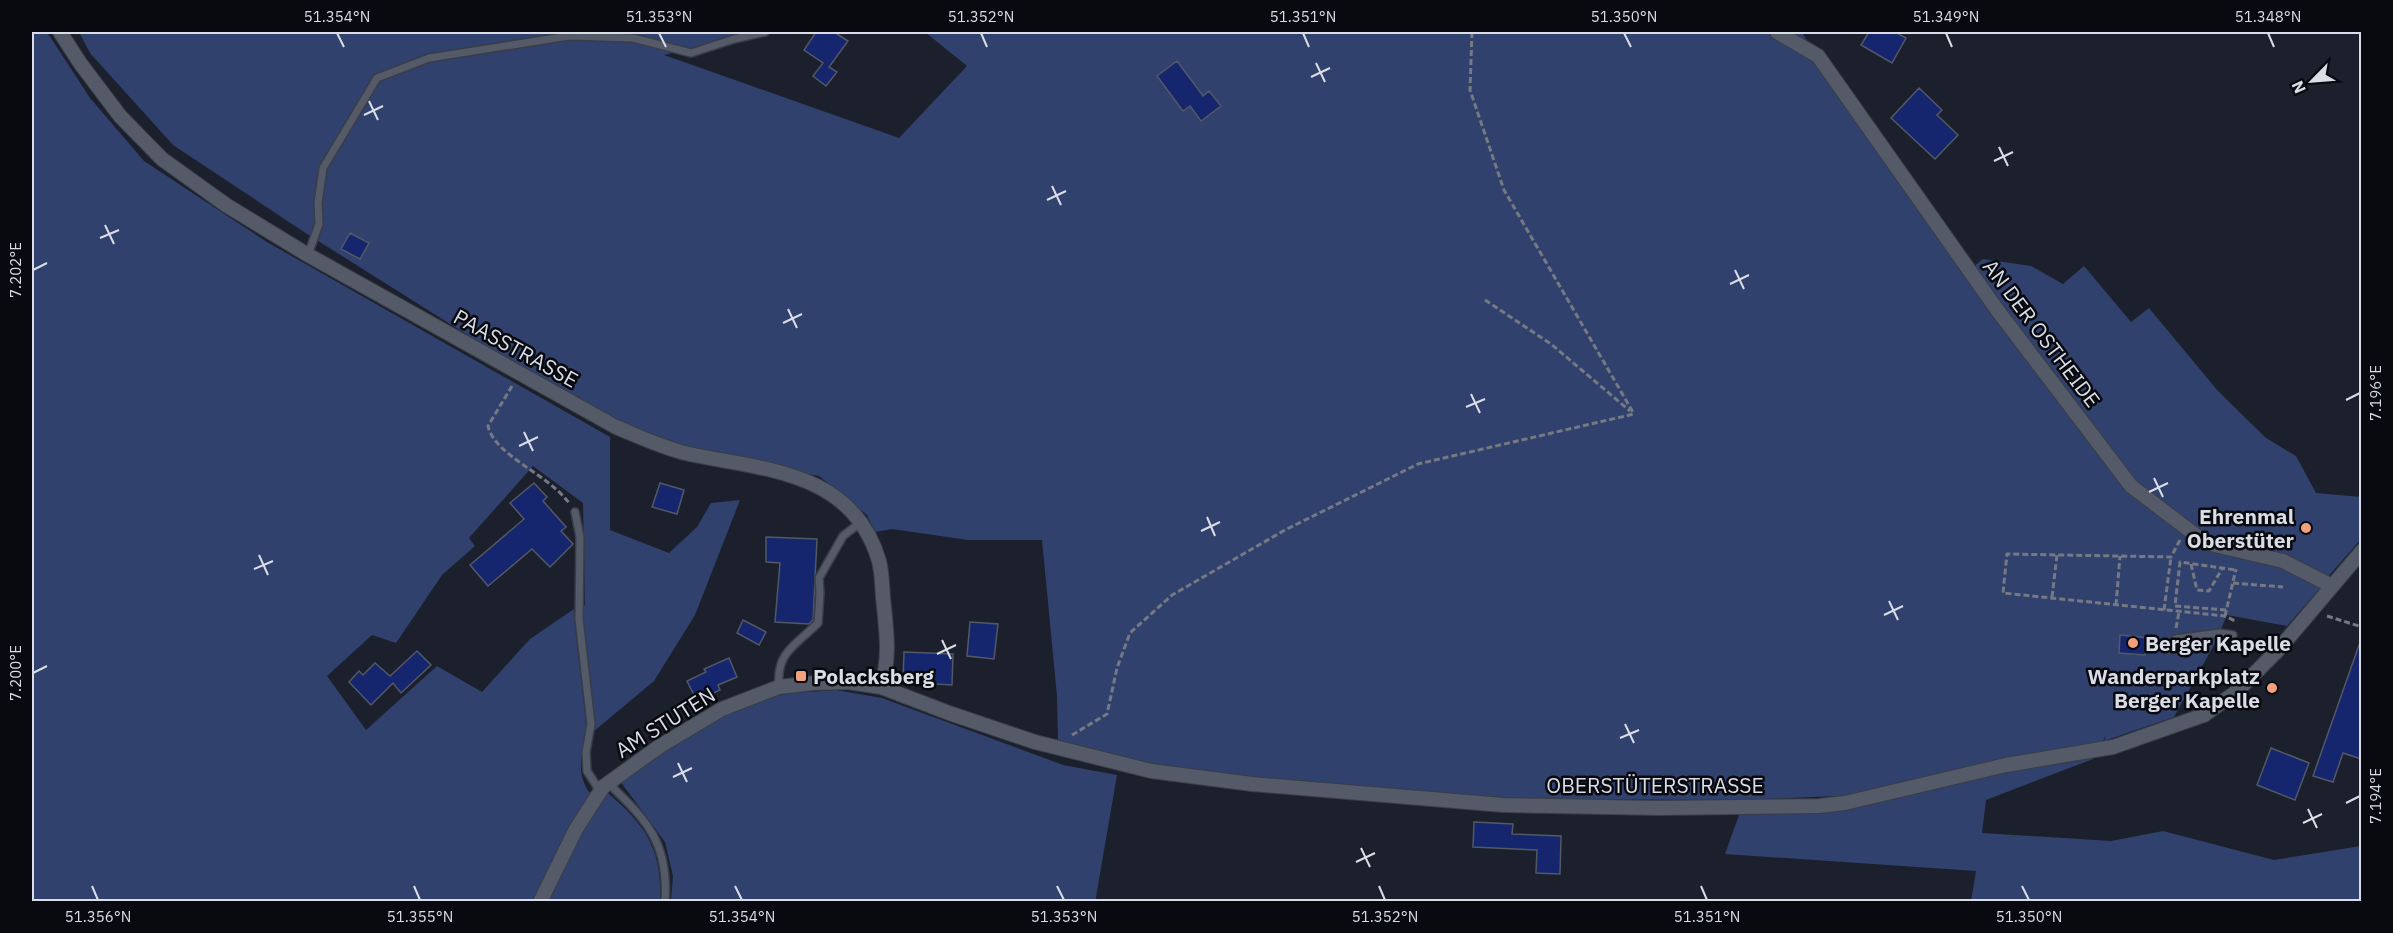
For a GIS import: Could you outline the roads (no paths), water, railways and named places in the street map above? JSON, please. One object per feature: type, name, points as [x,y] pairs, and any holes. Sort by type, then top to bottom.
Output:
[{"type":"street","name":"PAASSTRASSE","points":[[60,32],[120,117],[162,159],[226,205],[308,255],[616,427],[664,447],[775,469],[807,480],[850,509],[871,538],[879,563],[887,646],[887,669],[881,687]]},
{"type":"street","name":"AN DER OSTHEIDE","points":[[1777,32],[1818,56],[1998,312],[2131,486],[2206,543],[2283,561],[2332,586]]},
{"type":"street","name":"OBERSTÜTERSTRASSE","points":[[881,687],[949,713],[1055,747],[1162,773],[1252,784],[1503,805],[1658,808],[1819,806],[1845,803],[2006,765],[2113,747],[2204,715],[2235,693],[2278,650],[2361,551]]},
{"type":"street","name":"AM STUTEN","points":[[540,902],[576,830],[604,787],[660,746],[722,709],[779,687],[848,682],[881,687]]},
{"type":"lane","points":[[308,255],[319,224],[318,203],[322,168],[376,78],[429,58],[569,36],[633,38],[691,53],[765,32]]},
{"type":"lane","points":[[575,512],[580,537],[579,619],[591,724],[586,752],[587,771],[649,827],[658,842],[664,859],[665,902]]},
{"type":"lane","points":[[779,687],[780,664],[790,648],[818,623],[819,578],[843,536],[861,522]]},
{"type":"lane","points":[[2168,650],[2175,639],[2219,633],[2233,635]]},
{"type":"place","name":"Ehrenmal Oberstüter","points":[[2306,528]]},
{"type":"place","name":"Berger Kapelle","points":[[2133,643]]},
{"type":"place","name":"Polacksberg","points":[[801,676]]},
{"type":"place","name":"Wanderparkplatz Berger Kapelle","points":[[2272,688]]}]
